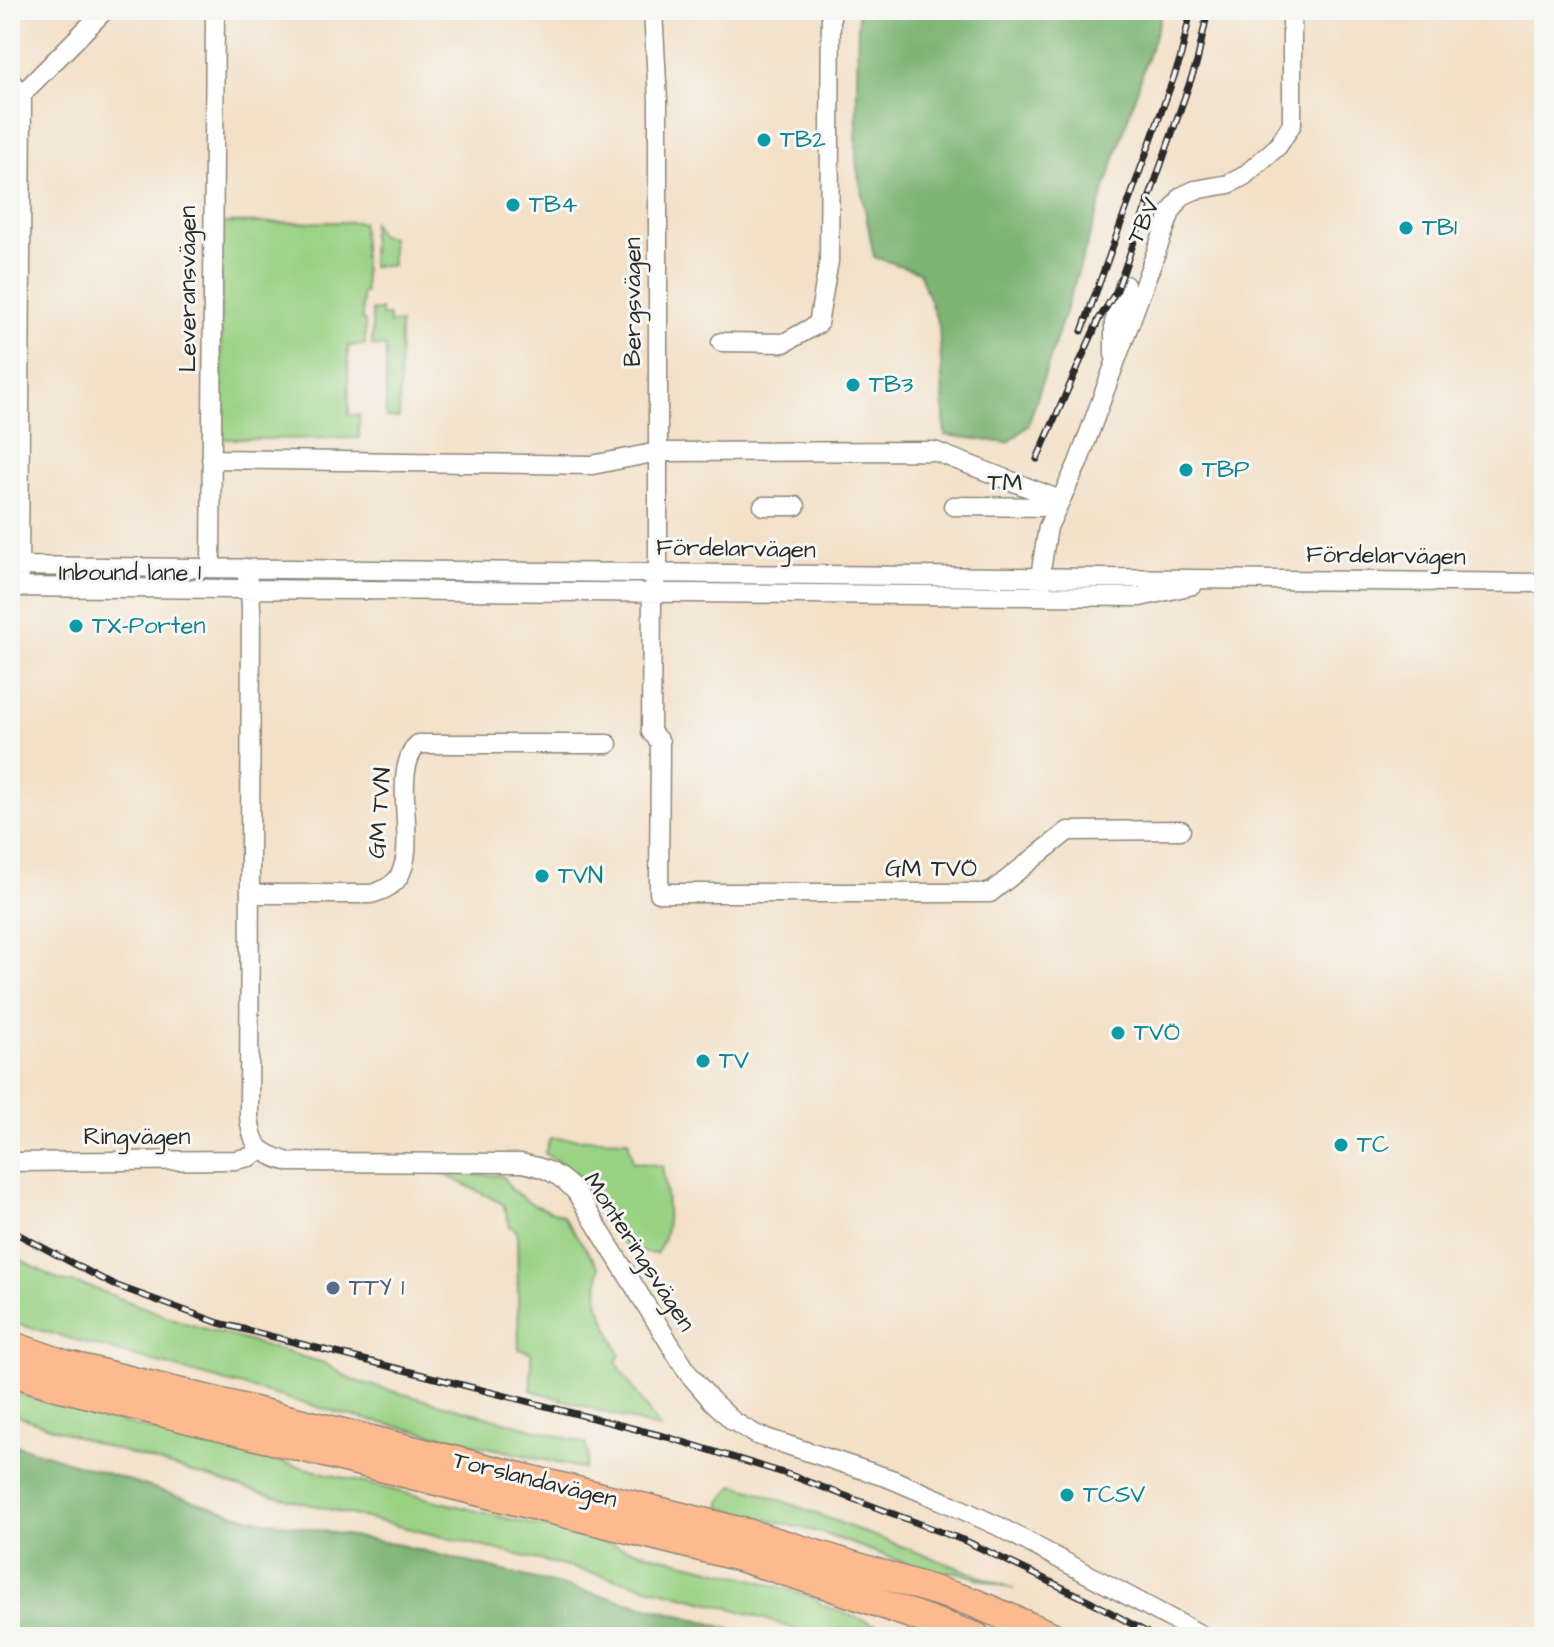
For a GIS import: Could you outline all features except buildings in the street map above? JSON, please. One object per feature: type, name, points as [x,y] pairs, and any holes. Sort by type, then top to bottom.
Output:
[{"type":"main road","name":"Torslandavägen","points":[[10,1345],[64,1364],[747,1533],[972,1602],[1054,1637]]},
{"type":"main road","name":"Torslandavägen","points":[[10,1371],[53,1385],[736,1556],[976,1637]]},
{"type":"street","points":[[105,10],[16,87],[14,580],[211,568],[248,583],[249,1116],[252,1139],[261,1150]]},
{"type":"street","name":"Leveransvägen","points":[[211,568],[215,10]]},
{"type":"street","name":"Bergsvägen","points":[[652,593],[658,572],[658,101],[653,10]]},
{"type":"street","points":[[721,342],[784,343],[818,324],[829,261],[831,10]]},
{"type":"street","name":"TBV","points":[[1041,585],[1048,527],[1078,463],[1161,236],[1182,196],[1195,190],[1229,184],[1244,176],[1278,146],[1292,124],[1292,10]]},
{"type":"street","points":[[1107,385],[1114,354],[1114,323],[1125,285]]},
{"type":"street","points":[[211,459],[592,465],[658,452],[934,451],[1058,503]]},
{"type":"street","name":"TM","points":[[953,506],[1058,503]]},
{"type":"street","points":[[763,506],[796,506]]},
{"type":"street","name":"Fördelarvägen","points":[[248,583],[658,572],[1041,585]]},
{"type":"street","name":"Fördelarvägen","points":[[248,583],[652,593],[1227,578],[1544,583]]},
{"type":"street","name":"Inbound lane 1","points":[[14,580],[248,583]]},
{"type":"street","name":"GM TVÖ","points":[[652,593],[651,732],[660,742],[659,893],[990,893],[1068,831],[1181,830]]},
{"type":"street","name":"GM TVN","points":[[250,894],[371,894],[386,889],[398,878],[405,850],[406,766],[409,752],[418,744],[608,744]]},
{"type":"street","name":"Ringvägen","points":[[10,1162],[219,1161],[250,1157],[261,1150]]},
{"type":"street","name":"Monteringsvägen","points":[[261,1150],[289,1162],[521,1163],[552,1171],[576,1192],[688,1373],[733,1421],[757,1435],[891,1479],[998,1526],[1205,1637]]},
{"type":"green space","points":[[858,10],[1163,10],[1028,426],[1008,443],[945,435],[939,326],[919,272],[874,257],[856,163]]},
{"type":"green space","points":[[372,221],[379,235],[391,237],[392,266],[371,266]]},
{"type":"green space","points":[[362,222],[365,293],[362,293],[362,321],[365,321],[365,345],[348,346],[349,415],[359,415],[359,438],[222,439],[220,223]]},
{"type":"green space","points":[[372,310],[381,310],[381,316],[389,316],[389,323],[400,323],[399,418],[386,418],[386,347],[372,346]]},
{"type":"green space","points":[[550,1138],[628,1140],[633,1162],[662,1166],[667,1223],[656,1254],[629,1251],[575,1173],[545,1153]]},
{"type":"green space","points":[[444,1174],[502,1176],[512,1190],[534,1205],[562,1215],[599,1267],[598,1302],[620,1355],[616,1362],[660,1429],[531,1390],[531,1352],[519,1349],[517,1231],[510,1226],[503,1204]]},
{"type":"green space","points":[[10,1254],[58,1280],[90,1287],[185,1323],[324,1363],[352,1380],[585,1443],[588,1456],[586,1465],[584,1469],[343,1414],[10,1322]]},
{"type":"green space","points":[[10,1392],[127,1424],[763,1582],[817,1599],[820,1604],[908,1637],[819,1637],[737,1610],[254,1491],[94,1443],[10,1413]]},
{"type":"green space","points":[[10,1443],[245,1517],[400,1545],[703,1621],[754,1637],[10,1637]]},
{"type":"green space","points":[[734,1485],[1014,1589],[956,1572],[947,1572],[942,1576],[822,1533],[721,1508],[721,1502]]},
{"type":"railway","points":[[1082,331],[1180,60],[1191,10]]},
{"type":"railway","points":[[1037,459],[1099,319],[1117,290],[1197,62],[1208,10]]},
{"type":"railway","points":[[10,1230],[112,1284],[219,1323],[667,1437],[790,1475],[968,1542],[1092,1602],[1155,1637]]},
{"type":"place","name":"TB2","points":[[764,140]]},
{"type":"place","name":"TB4","points":[[513,205]]},
{"type":"place","name":"TB1","points":[[1406,228]]},
{"type":"place","name":"TB3","points":[[853,385]]},
{"type":"place","name":"TBP","points":[[1186,470]]},
{"type":"place","name":"TX-Porten","points":[[76,626]]},
{"type":"place","name":"TVN","points":[[542,876]]},
{"type":"place","name":"TVÖ","points":[[1118,1033]]},
{"type":"place","name":"TV","points":[[703,1061]]},
{"type":"place","name":"TC","points":[[1341,1145]]},
{"type":"place","name":"TTY 1","points":[[333,1288]]},
{"type":"place","name":"TCSV","points":[[1067,1495]]}]
